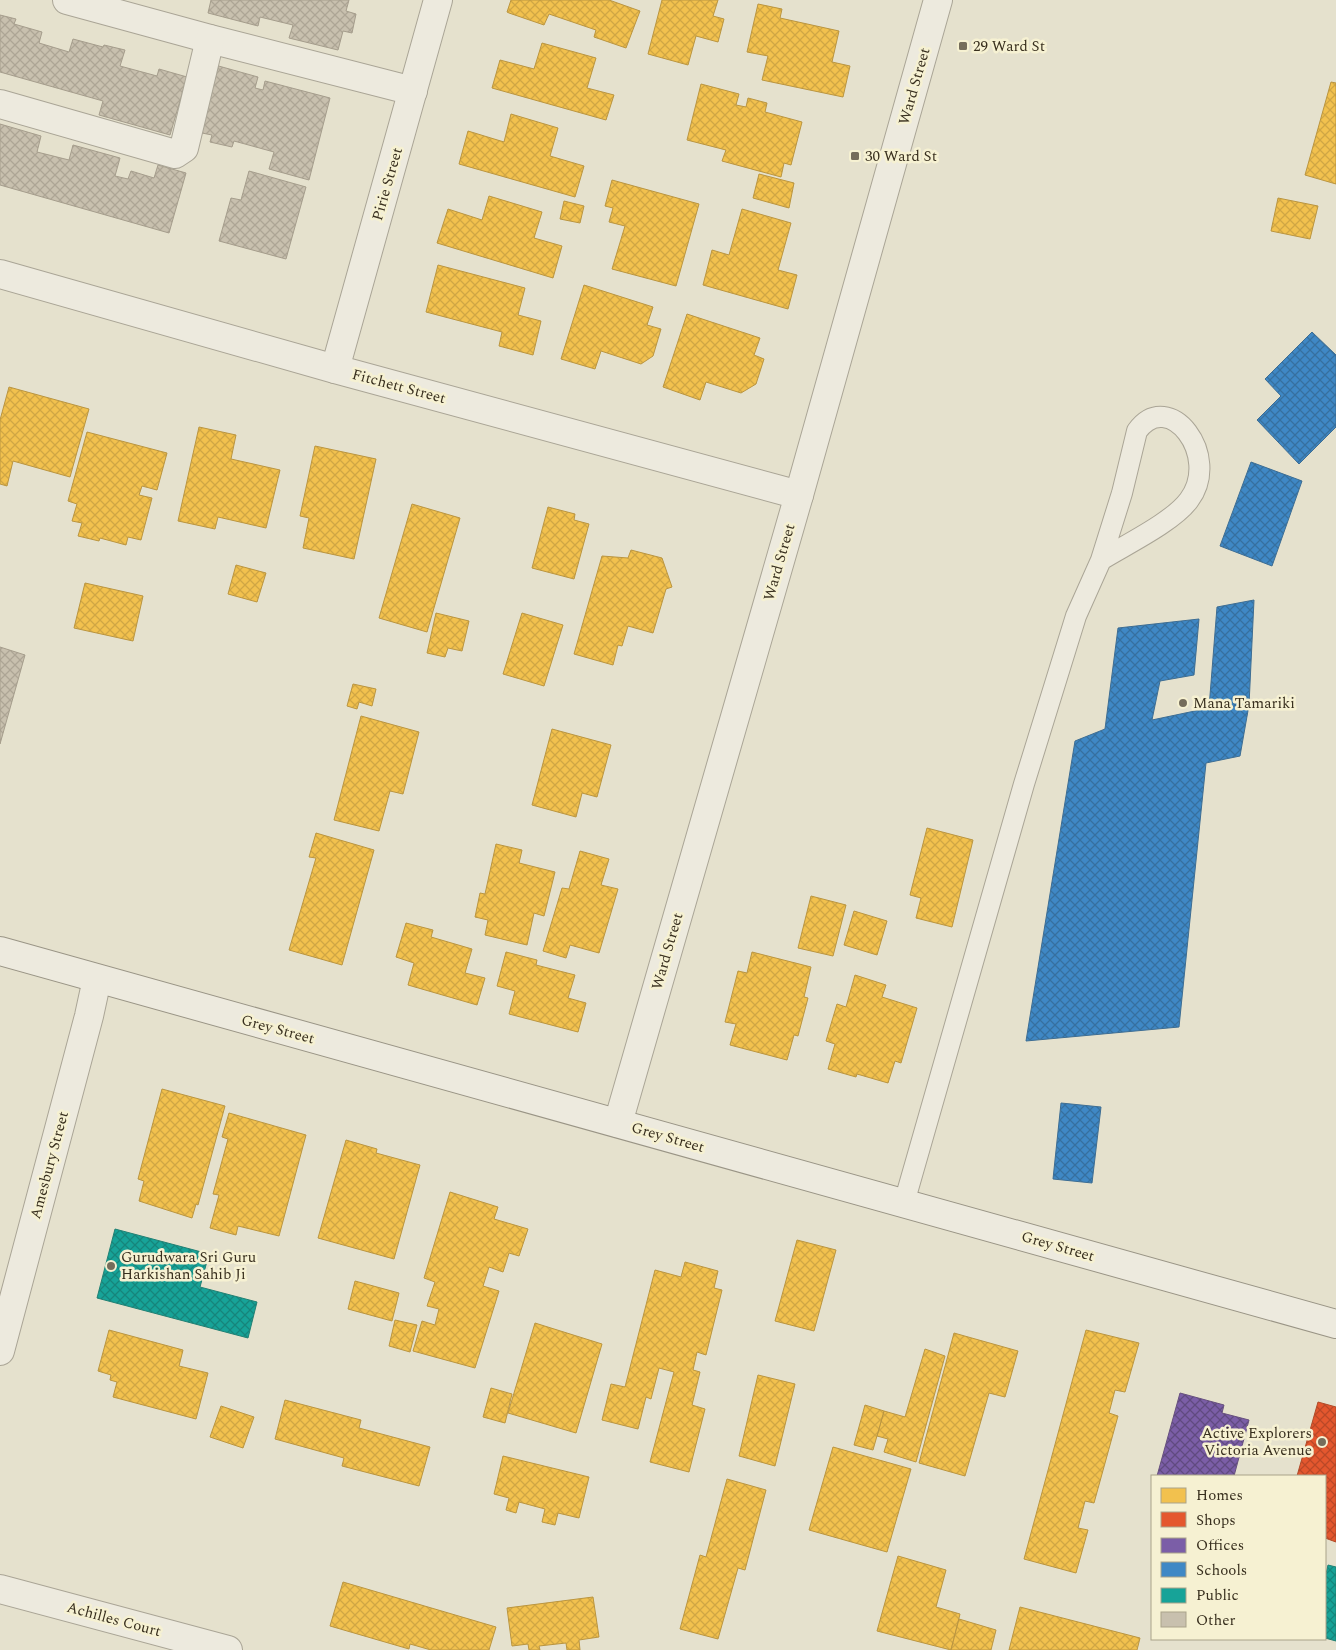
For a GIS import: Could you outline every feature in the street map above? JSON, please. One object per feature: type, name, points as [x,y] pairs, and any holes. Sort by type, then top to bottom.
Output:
[{"type":"street","points":[[67,0],[210,40],[413,91]]},
{"type":"street","name":"Pirie Street","points":[[335,368],[438,0]]},
{"type":"street","name":"Ward Street","points":[[618,1123],[799,495],[938,0]]},
{"type":"street","points":[[0,104],[175,154],[184,148],[210,40]]},
{"type":"street","name":"Fitchett Street","points":[[0,274],[799,495]]},
{"type":"street","name":"Grey Street","points":[[0,952],[1336,1324]]},
{"type":"street","name":"Amesbury Street","points":[[0,1351],[89,1016],[96,979]]},
{"type":"street","name":"Achilles Court","points":[[0,1589],[228,1650]]},
{"type":"lane","points":[[904,1203],[1024,784],[1076,616],[1101,560],[1122,493],[1138,431],[1143,423],[1151,418],[1161,416],[1170,419],[1187,433],[1196,446],[1201,462],[1196,489],[1190,500],[1171,517],[1101,560]]},
{"type":"building: Homes","points":[[511,0],[609,0],[640,11],[626,48],[594,37],[596,30],[549,14],[544,25],[509,13],[507,12]]},
{"type":"building: Homes","points":[[662,0],[718,0],[713,16],[724,19],[718,42],[696,36],[688,65],[648,54]]},
{"type":"building: Homes","points":[[758,4],[782,9],[780,18],[839,31],[832,62],[850,66],[843,97],[762,80],[768,56],[747,52]]},
{"type":"building: Homes","points":[[542,43],[596,58],[587,88],[614,95],[606,120],[492,88],[500,60],[534,69]]},
{"type":"building: Homes","points":[[1331,82],[1336,83],[1336,184],[1305,175]]},
{"type":"building: Homes","points":[[701,84],[739,94],[736,105],[746,107],[748,98],[767,103],[765,112],[802,122],[791,165],[784,163],[781,177],[722,161],[726,150],[687,140]]},
{"type":"building: Homes","points":[[511,114],[558,128],[550,156],[584,166],[575,197],[459,164],[468,131],[504,142]]},
{"type":"building: Homes","points":[[759,174],[794,183],[789,208],[753,198]]},
{"type":"building: Homes","points":[[612,180],[699,204],[676,286],[612,269],[625,226],[609,222],[613,208],[605,206]]},
{"type":"building: Homes","points":[[489,196],[542,212],[534,238],[562,246],[553,278],[437,243],[448,209],[482,220]]},
{"type":"building: Homes","points":[[1278,198],[1318,206],[1310,239],[1271,231]]},
{"type":"building: Homes","points":[[564,201],[584,206],[580,223],[560,219]]},
{"type":"building: Homes","points":[[742,209],[791,223],[778,270],[797,275],[788,309],[703,285],[712,250],[729,255]]},
{"type":"building: Homes","points":[[438,265],[525,288],[518,315],[541,321],[533,355],[499,346],[502,332],[426,312]]},
{"type":"building: Homes","points":[[584,285],[653,307],[647,325],[661,329],[653,356],[641,364],[601,351],[595,369],[561,359]]},
{"type":"building: Homes","points":[[687,314],[760,338],[754,355],[764,359],[756,384],[741,393],[706,382],[700,400],[663,387]]},
{"type":"building: Homes","points":[[9,387],[89,409],[70,477],[13,461],[7,486],[0,484],[0,420]]},
{"type":"building: Homes","points":[[199,427],[236,435],[231,459],[280,470],[266,528],[218,517],[215,529],[178,521]]},
{"type":"building: Homes","points":[[87,432],[167,453],[157,490],[142,486],[139,495],[152,498],[141,540],[128,537],[126,545],[100,538],[99,541],[78,536],[82,523],[72,521],[77,504],[68,501]]},
{"type":"building: Homes","points":[[315,446],[376,459],[354,559],[303,548],[309,518],[300,516]]},
{"type":"building: Homes","points":[[412,504],[460,518],[427,632],[379,618]]},
{"type":"building: Homes","points":[[548,507],[575,514],[574,520],[589,524],[574,579],[532,568]]},
{"type":"building: Homes","points":[[631,550],[662,558],[672,587],[666,589],[653,633],[628,626],[622,646],[618,645],[613,665],[574,654],[602,556],[628,558]]},
{"type":"building: Homes","points":[[236,565],[266,573],[257,602],[228,594]]},
{"type":"building: Homes","points":[[85,583],[143,596],[133,641],[74,628]]},
{"type":"building: Homes","points":[[436,613],[469,621],[462,651],[448,648],[445,657],[427,653]]},
{"type":"building: Homes","points":[[522,613],[563,625],[544,686],[503,674]]},
{"type":"building: Homes","points":[[353,684],[376,689],[372,706],[359,702],[357,709],[347,706]]},
{"type":"building: Homes","points":[[361,716],[419,732],[403,794],[390,791],[379,831],[334,820]]},
{"type":"building: Homes","points":[[552,729],[611,745],[597,797],[582,793],[576,817],[532,805]]},
{"type":"building: Homes","points":[[927,828],[973,840],[952,927],[916,918],[921,898],[910,895]]},
{"type":"building: Homes","points":[[316,833],[374,850],[342,965],[289,950],[316,858],[309,857]]},
{"type":"building: Homes","points":[[496,844],[522,850],[519,863],[555,872],[544,916],[534,913],[527,945],[485,935],[488,920],[475,917],[480,893],[485,894]]},
{"type":"building: Homes","points":[[580,851],[609,859],[601,885],[618,889],[599,953],[570,945],[566,958],[543,951],[562,888],[569,889]]},
{"type":"building: Homes","points":[[811,896],[846,905],[833,956],[798,948]]},
{"type":"building: Homes","points":[[854,911],[887,921],[877,955],[844,945]]},
{"type":"building: Homes","points":[[406,923],[433,930],[431,937],[472,949],[465,973],[485,978],[477,1005],[408,985],[414,963],[396,957]]},
{"type":"building: Homes","points":[[506,952],[537,960],[536,965],[575,975],[568,998],[586,1003],[578,1032],[509,1014],[515,991],[497,986]]},
{"type":"building: Homes","points":[[752,952],[811,967],[804,997],[808,998],[798,1036],[794,1035],[787,1060],[730,1045],[736,1024],[725,1022],[738,971],[747,973]]},
{"type":"building: Homes","points":[[855,975],[886,985],[882,997],[917,1008],[901,1063],[895,1061],[888,1083],[857,1074],[856,1077],[828,1069],[835,1044],[826,1041],[837,1004],[846,1007]]},
{"type":"building: Homes","points":[[162,1089],[225,1106],[198,1205],[196,1204],[192,1218],[139,1201],[144,1181],[138,1179]]},
{"type":"building: Homes","points":[[229,1113],[306,1135],[279,1236],[238,1226],[236,1235],[210,1228],[219,1195],[213,1194],[228,1139],[222,1137]]},
{"type":"building: Homes","points":[[346,1140],[377,1149],[376,1153],[420,1165],[394,1259],[318,1238]]},
{"type":"building: Homes","points":[[450,1192],[498,1207],[494,1219],[528,1229],[519,1256],[509,1253],[503,1272],[489,1267],[483,1286],[499,1291],[475,1368],[413,1351],[422,1321],[435,1325],[439,1309],[427,1306],[435,1282],[424,1278]]},
{"type":"building: Homes","points":[[797,1240],[836,1250],[814,1331],[775,1321]]},
{"type":"building: Homes","points":[[685,1262],[718,1271],[714,1288],[722,1290],[706,1355],[697,1352],[693,1370],[700,1372],[692,1405],[705,1409],[689,1472],[650,1462],[674,1372],[659,1368],[651,1399],[646,1397],[638,1429],[602,1420],[611,1384],[625,1387],[655,1270],[681,1277]]},
{"type":"building: Homes","points":[[355,1281],[399,1293],[392,1321],[348,1309]]},
{"type":"building: Homes","points":[[395,1320],[417,1325],[410,1352],[389,1346]]},
{"type":"building: Homes","points":[[535,1323],[602,1344],[576,1433],[508,1413]]},
{"type":"building: Homes","points":[[109,1330],[183,1350],[179,1366],[208,1373],[196,1419],[113,1397],[117,1382],[110,1380],[111,1375],[98,1371]]},
{"type":"building: Homes","points":[[1086,1330],[1139,1343],[1125,1392],[1115,1390],[1109,1413],[1118,1416],[1094,1503],[1085,1501],[1078,1528],[1088,1530],[1076,1573],[1024,1559]]},
{"type":"building: Homes","points":[[954,1333],[1018,1351],[1005,1397],[989,1393],[965,1476],[919,1463]]},
{"type":"building: Homes","points":[[925,1349],[945,1356],[916,1462],[884,1452],[888,1439],[877,1436],[884,1411],[905,1417]]},
{"type":"building: Homes","points":[[758,1375],[795,1384],[775,1466],[739,1456]]},
{"type":"building: Homes","points":[[491,1388],[512,1394],[505,1423],[483,1417]]},
{"type":"building: Homes","points":[[285,1400],[361,1420],[359,1428],[430,1447],[419,1486],[342,1466],[344,1458],[275,1439]]},
{"type":"building: Homes","points":[[865,1405],[884,1411],[873,1450],[854,1445]]},
{"type":"building: Homes","points":[[221,1406],[254,1417],[243,1448],[210,1437]]},
{"type":"building: Homes","points":[[833,1447],[911,1469],[887,1552],[809,1530]]},
{"type":"building: Homes","points":[[503,1456],[589,1477],[579,1518],[558,1513],[555,1525],[542,1522],[545,1509],[519,1502],[516,1513],[506,1510],[509,1498],[494,1494]]},
{"type":"building: Homes","points":[[727,1479],[766,1490],[745,1570],[738,1568],[718,1639],[680,1629],[700,1555],[706,1557]]},
{"type":"building: Homes","points":[[898,1556],[946,1570],[936,1607],[960,1614],[951,1650],[877,1631]]},
{"type":"building: Homes","points":[[343,1582],[496,1627],[489,1650],[431,1650],[410,1644],[409,1649],[330,1626]]},
{"type":"building: Homes","points":[[593,1597],[599,1637],[579,1640],[580,1650],[567,1650],[566,1643],[539,1646],[540,1650],[529,1650],[528,1644],[512,1646],[507,1608]]},
{"type":"building: Homes","points":[[1020,1607],[1140,1638],[1137,1650],[1009,1650]]},
{"type":"building: Homes","points":[[959,1619],[996,1630],[991,1650],[951,1650]]},
{"type":"building: Shops","name":"Active Explorers Victoria Avenue","points":[[1318,1402],[1336,1407],[1336,1542],[1326,1538],[1326,1475],[1297,1475]]},
{"type":"building: Offices","points":[[1180,1393],[1224,1405],[1222,1413],[1249,1420],[1234,1475],[1157,1475]]},
{"type":"building: Schools","points":[[1312,332],[1336,355],[1336,427],[1299,464],[1257,420],[1281,396],[1265,379]]},
{"type":"building: Schools","points":[[1251,462],[1302,481],[1272,566],[1220,546]]},
{"type":"building: Schools","points":[[1254,600],[1249,705],[1240,756],[1206,763],[1179,1027],[1026,1041],[1075,741],[1105,729],[1118,628],[1199,619],[1194,675],[1160,681],[1152,720],[1209,708],[1217,607]]},
{"type":"building: Schools","points":[[1061,1103],[1101,1107],[1092,1183],[1053,1179]]},
{"type":"building: Public","points":[[115,1229],[209,1254],[200,1287],[257,1302],[248,1338],[97,1298]]},
{"type":"building: Public","points":[[1328,1565],[1336,1567],[1336,1641],[1326,1638],[1326,1574]]},
{"type":"building: Other","points":[[211,0],[349,0],[346,11],[356,14],[352,33],[343,31],[338,50],[289,38],[293,25],[260,17],[258,26],[208,13]]},
{"type":"building: Other","points":[[0,15],[16,19],[14,24],[42,32],[39,43],[69,52],[73,39],[103,47],[104,45],[125,50],[120,66],[157,76],[159,69],[187,77],[170,135],[99,115],[103,101],[0,72]]},
{"type":"building: Other","points":[[215,65],[258,77],[255,88],[263,90],[265,81],[330,98],[309,180],[269,169],[274,152],[234,141],[232,147],[210,142],[212,135],[197,132]]},
{"type":"building: Other","points":[[0,124],[41,136],[37,152],[69,160],[73,145],[120,158],[115,176],[128,179],[131,171],[154,178],[158,165],[186,173],[169,233],[0,185]]},
{"type":"building: Other","points":[[249,171],[306,187],[286,259],[219,241],[231,198],[241,200]]},
{"type":"building: Other","points":[[0,647],[25,655],[0,744]]},
{"type":"place","name":"29 Ward St","points":[[963,46]]},
{"type":"place","name":"30 Ward St","points":[[855,156]]},
{"type":"place","name":"Mana Tamariki","points":[[1183,703]]},
{"type":"place","name":"Gurudwara Sri Guru Harkishan Sahib Ji","points":[[111,1266]]},
{"type":"place","name":"Active Explorers Victoria Avenue","points":[[1322,1442]]}]
